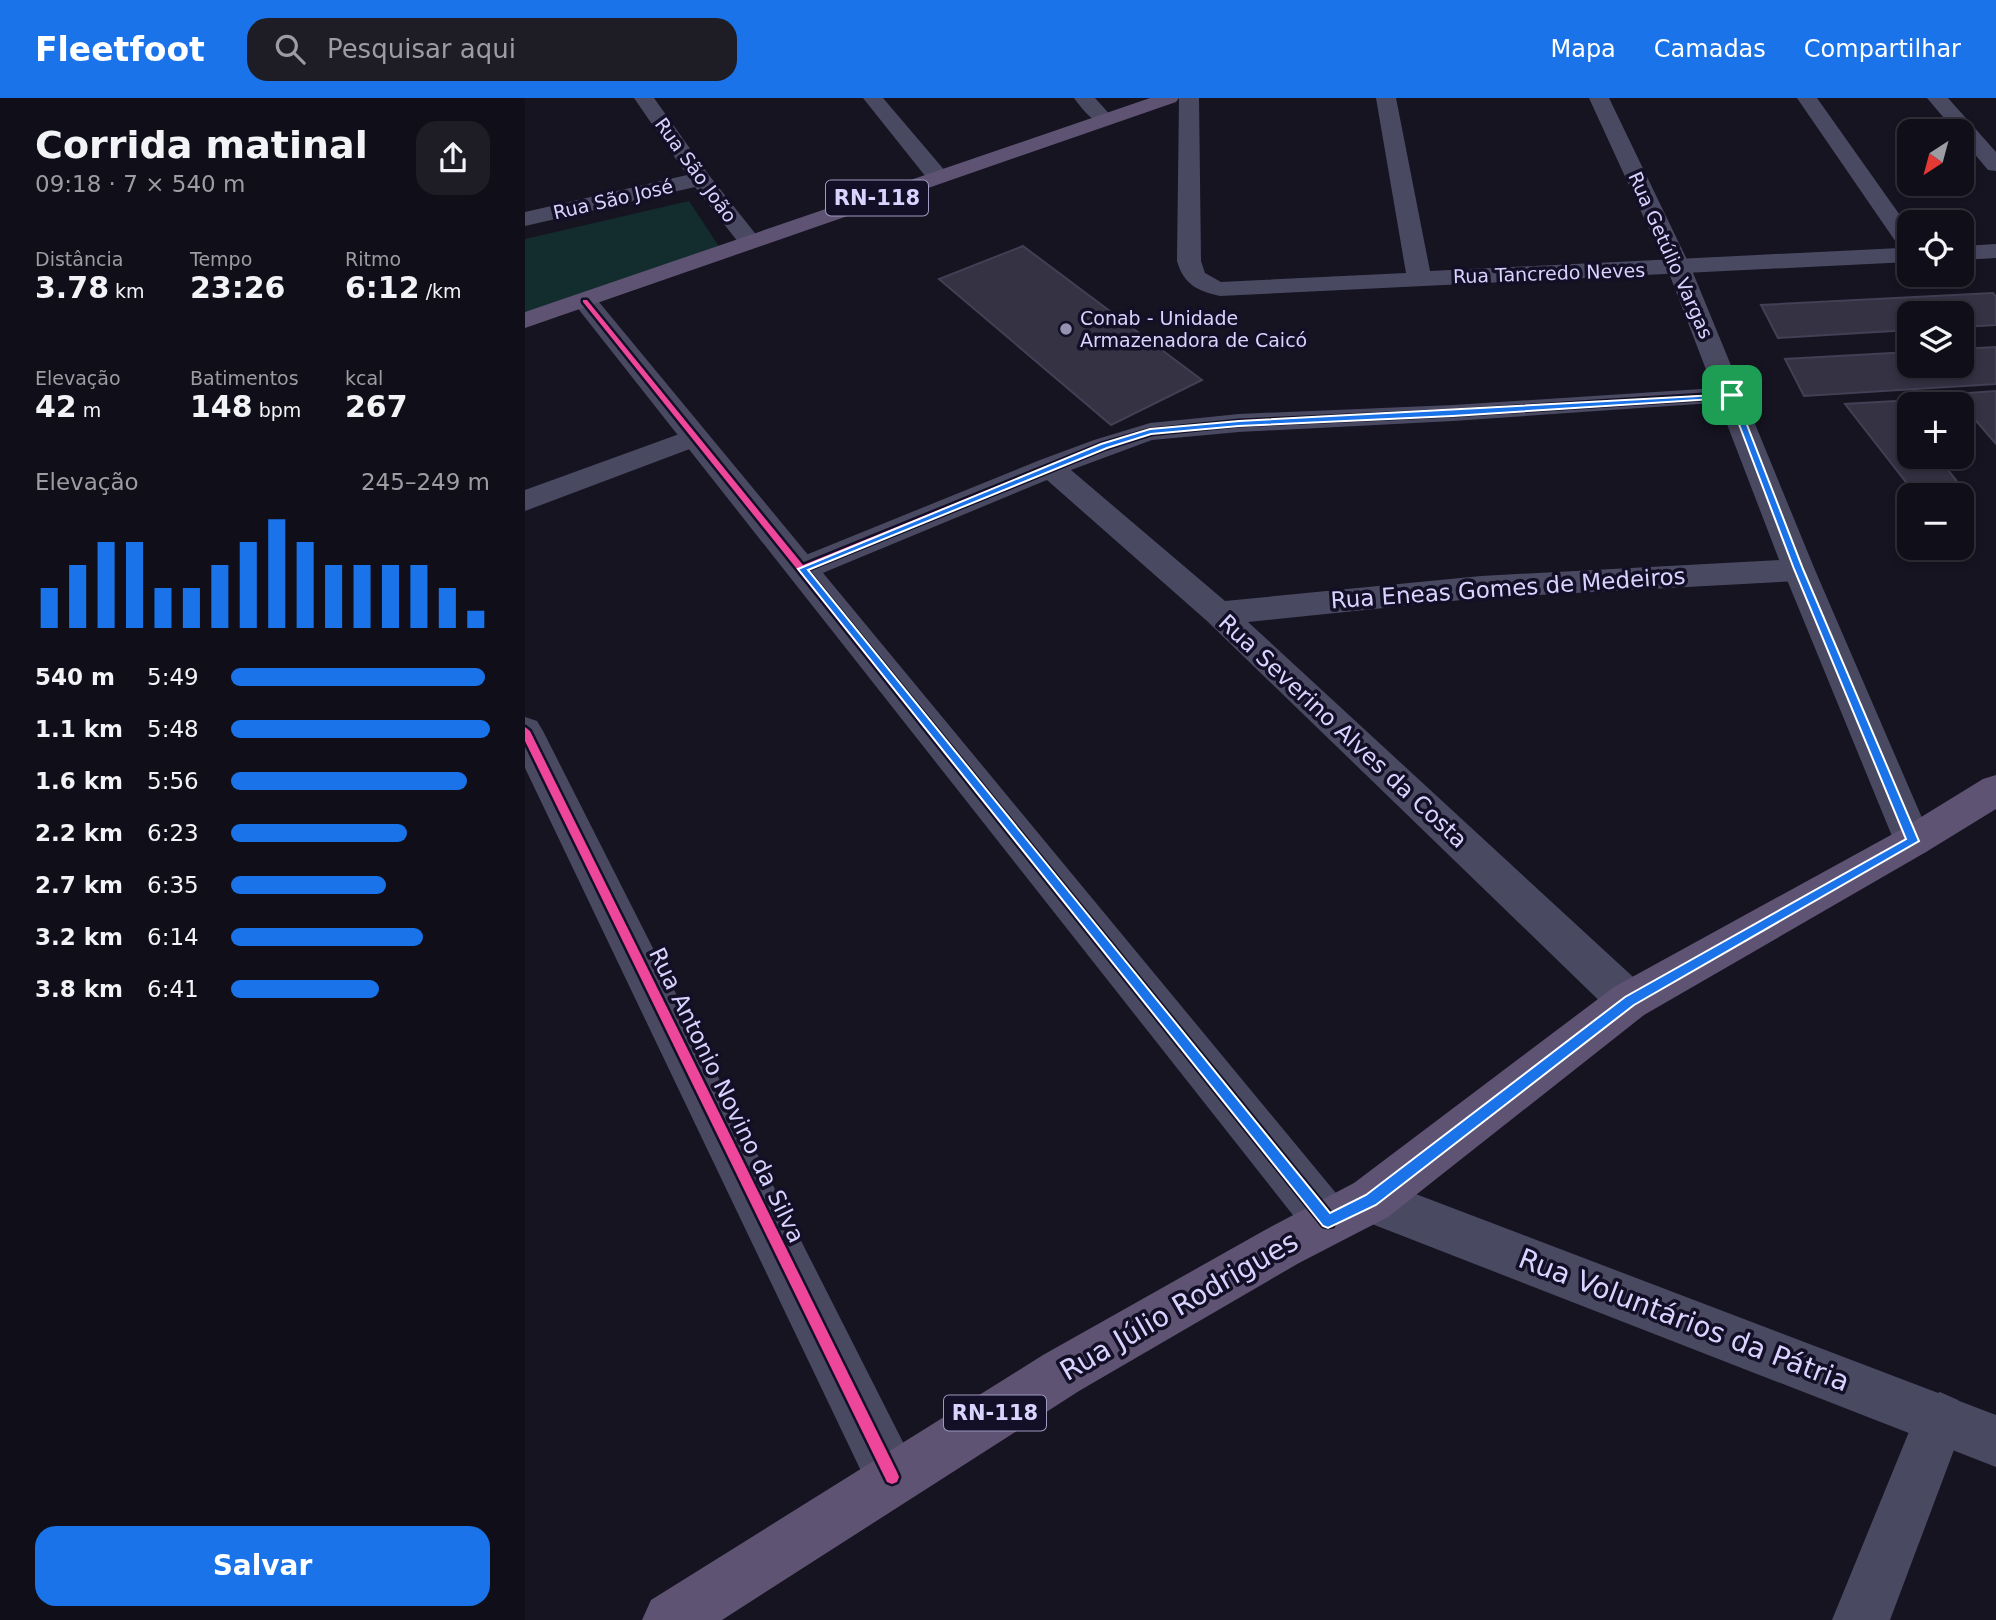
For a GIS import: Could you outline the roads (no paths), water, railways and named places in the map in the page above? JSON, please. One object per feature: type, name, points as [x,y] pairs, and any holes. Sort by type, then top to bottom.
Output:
[{"type":"main road","name":"RN-118","points":[[525,320],[1169,98]]},
{"type":"main road","name":"RN-118","points":[[1349,1211],[1629,1001],[1913,841],[1996,790]]},
{"type":"main road","name":"Rua Júlio Rodrigues","points":[[671,1620],[892,1477],[1091,1354],[1349,1211]]},
{"type":"street","name":"Rua São João","points":[[644,98],[700,179],[750,242]]},
{"type":"street","points":[[873,98],[938,177]]},
{"type":"street","points":[[1084,98],[1104,120]]},
{"type":"street","name":"Rua Tancredo Neves","points":[[1189,98],[1189,261],[1192,275],[1200,284],[1220,289],[1897,256]]},
{"type":"street","points":[[1387,98],[1419,278]]},
{"type":"street","name":"Rua Getúlio Vargas","points":[[1599,98],[1679,268],[1732,395],[1799,569],[1913,841]]},
{"type":"street","points":[[1807,98],[1897,227]]},
{"type":"street","points":[[1937,98],[1996,165]]},
{"type":"street","name":"Rua São José","points":[[525,219],[700,179]]},
{"type":"street","points":[[1974,252],[1996,251]]},
{"type":"street","points":[[585,301],[693,438],[802,569],[1349,1211]]},
{"type":"street","points":[[802,569],[1050,467],[1150,432],[1239,423],[1453,414],[1732,395]]},
{"type":"street","points":[[525,501],[693,438]]},
{"type":"street","name":"Rua Severino Alves da Costa","points":[[1050,467],[1218,613],[1629,1001]]},
{"type":"street","name":"Rua Eneas Gomes de Medeiros","points":[[1218,613],[1482,587],[1799,569]]},
{"type":"street","name":"Rua Antonio Novino da Silva","points":[[525,731],[892,1477]]},
{"type":"street","name":"Rua Voluntários da Pátria","points":[[1349,1211],[1940,1418],[1996,1441]]},
{"type":"street","points":[[1861,1620],[1940,1418]]},
{"type":"place","name":"Conab - Unidade Armazenadora de Caicó","points":[[1066,329]]}]
